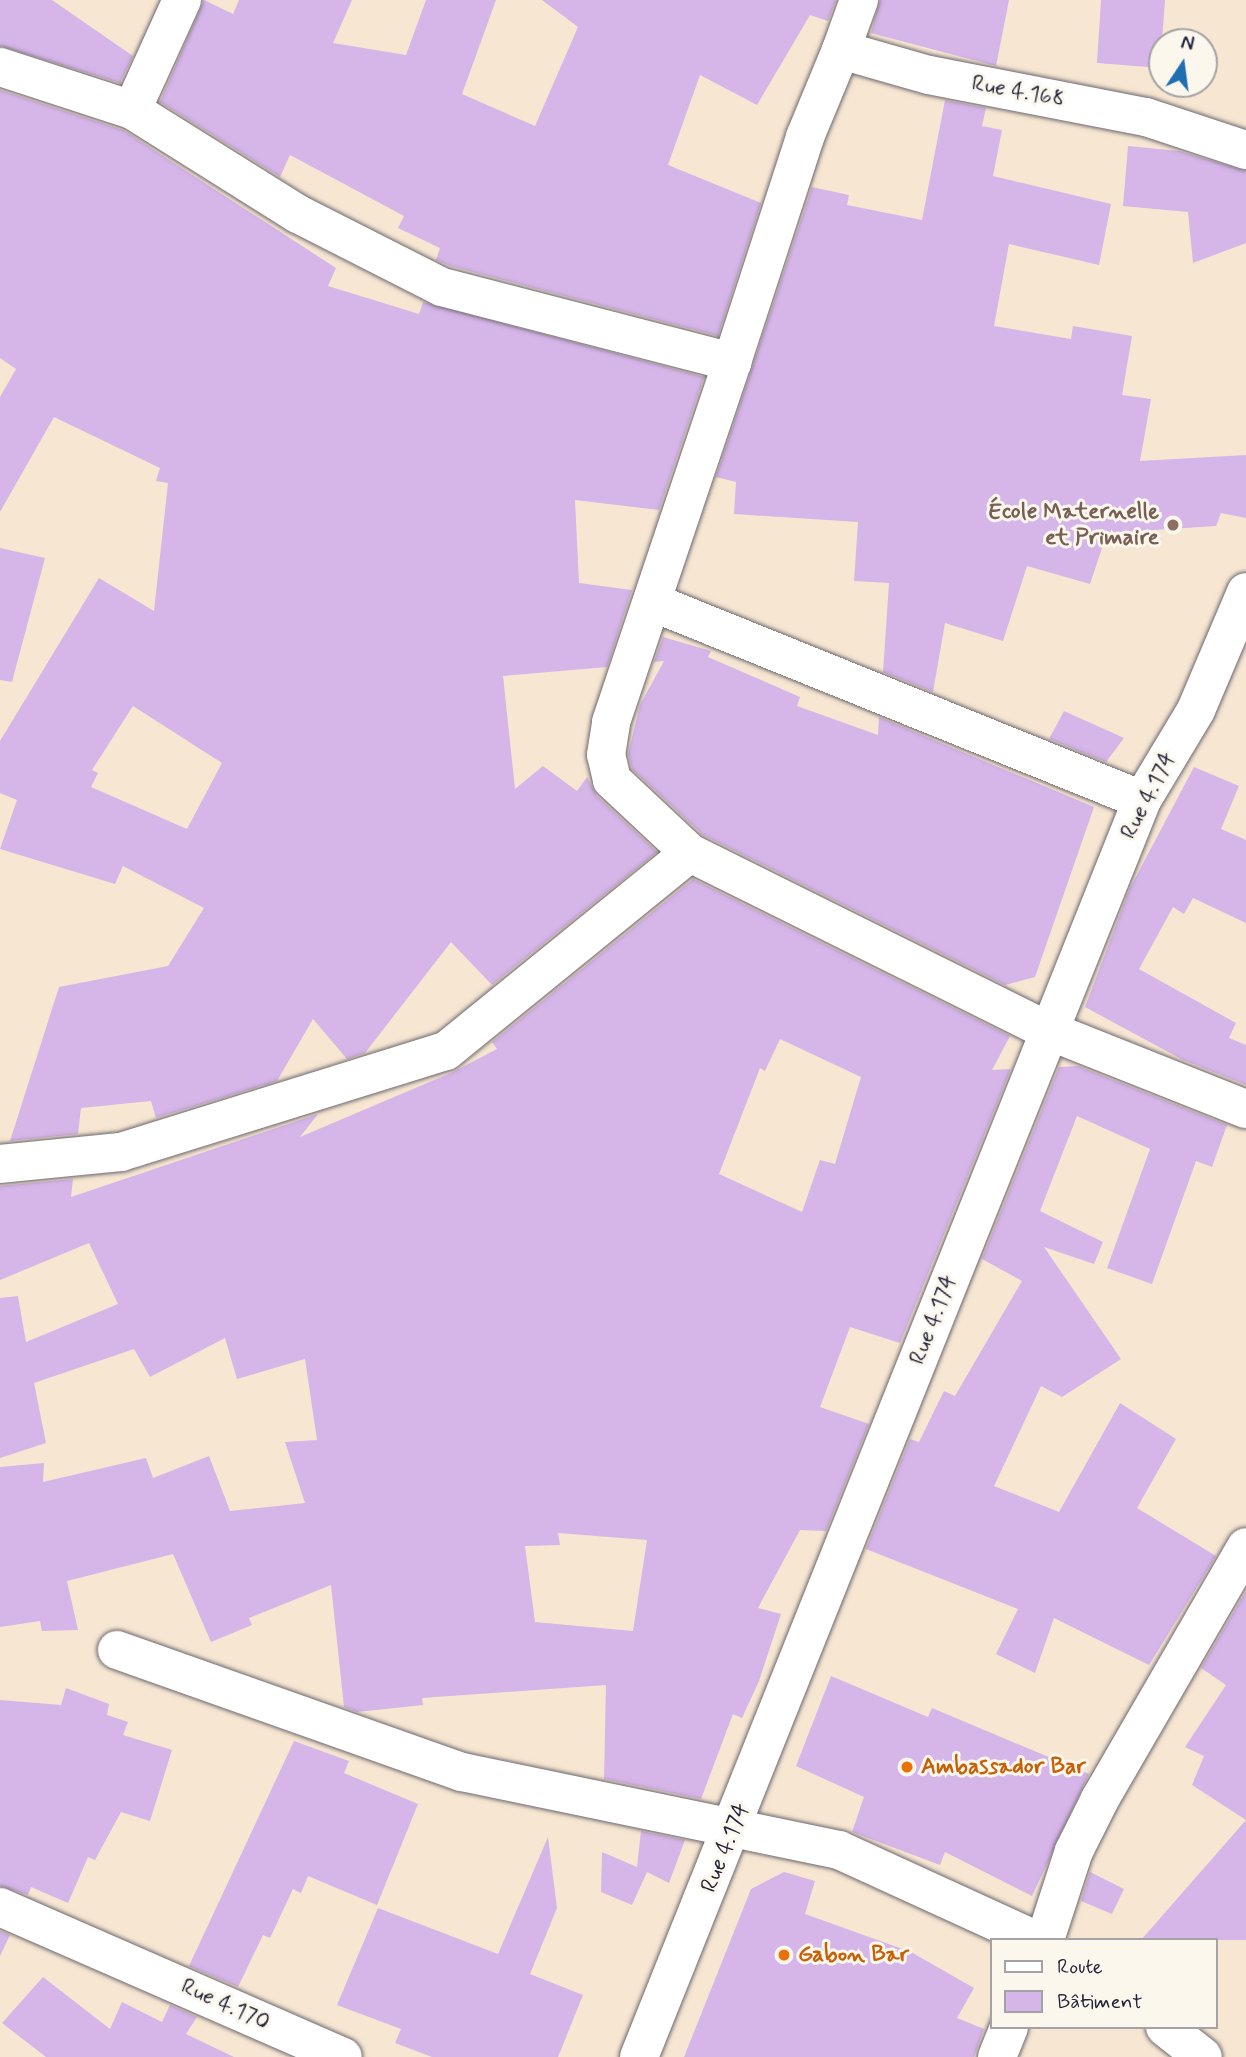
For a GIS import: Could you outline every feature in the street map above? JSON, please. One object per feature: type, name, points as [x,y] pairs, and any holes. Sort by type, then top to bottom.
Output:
[{"type":"street","points":[[132,110],[182,0]]},
{"type":"street","points":[[859,0],[805,137],[652,602],[606,755],[612,780],[690,852],[1047,1030],[1246,1109]]},
{"type":"street","name":"Rue 4.168","points":[[841,50],[929,75],[1146,117],[1246,150]]},
{"type":"street","points":[[0,67],[132,110],[298,214],[442,287],[732,362]]},
{"type":"street","name":"Rue 4.174","points":[[639,2057],[734,1831],[1047,1030],[1142,800],[1196,710],[1246,592]]},
{"type":"street","points":[[652,602],[1142,800]]},
{"type":"street","points":[[0,1164],[121,1152],[446,1051],[690,852]]},
{"type":"street","points":[[1046,1938],[1090,1820],[1246,1547]]},
{"type":"street","points":[[117,1650],[462,1772],[734,1831],[839,1850],[1032,1938]]},
{"type":"street","name":"Rue 4.170","points":[[0,1907],[343,2057]]},
{"type":"street","points":[[997,2057],[1008,2029]]},
{"type":"street","points":[[1168,2029],[1203,2057]]},
{"type":"building","points":[[0,0],[52,0],[133,56],[120,83],[0,46]]},
{"type":"building","points":[[204,0],[233,14],[239,0],[352,0],[333,43],[406,55],[426,0],[496,0],[462,94],[535,126],[578,27],[542,0],[836,0],[828,21],[810,15],[757,105],[700,75],[668,165],[761,203],[718,336],[450,266],[436,260],[440,248],[398,228],[404,216],[290,155],[280,177],[160,102]]},
{"type":"building","points":[[880,0],[1009,0],[996,66],[871,33]]},
{"type":"building","points":[[1101,0],[1165,0],[1163,28],[1148,28],[1148,67],[1097,63]]},
{"type":"building","points":[[0,90],[123,130],[336,268],[328,286],[419,314],[423,302],[704,377],[659,510],[575,500],[579,583],[632,590],[607,667],[503,676],[515,789],[543,766],[577,791],[587,777],[597,796],[657,852],[492,985],[451,942],[365,1053],[347,1059],[313,1019],[277,1081],[156,1118],[151,1101],[81,1108],[78,1134],[10,1141],[59,987],[168,966],[204,908],[123,866],[115,884],[0,849],[17,800],[0,793],[0,741],[99,578],[154,611],[168,483],[156,481],[160,468],[54,417],[0,512],[0,397],[16,369],[0,358]],"holes":[[[133,706],[222,763],[187,829],[91,787],[98,773],[92,770]]]},
{"type":"building","points":[[945,100],[986,108],[982,126],[1002,130],[993,176],[1111,204],[1099,265],[1009,244],[994,326],[1071,339],[1073,326],[1132,336],[1122,395],[1151,399],[1140,461],[1246,455],[1246,518],[1221,513],[1216,526],[1107,533],[1090,584],[1027,566],[1003,641],[945,623],[933,692],[883,672],[889,583],[854,581],[858,522],[734,514],[736,482],[716,477],[812,187],[849,195],[847,205],[922,220]]},
{"type":"building","points":[[1128,146],[1179,151],[1246,171],[1246,243],[1193,263],[1188,212],[1123,206]]},
{"type":"building","points":[[0,548],[45,558],[12,682],[0,680]]},
{"type":"building","points":[[663,637],[711,651],[708,657],[800,697],[797,706],[878,735],[879,717],[1094,807],[1035,977],[1005,985],[703,835],[632,769],[628,754],[640,705],[664,661],[654,662]]},
{"type":"building","points":[[1064,711],[1124,738],[1106,762],[1049,739]]},
{"type":"building","points":[[1194,767],[1239,786],[1221,829],[1246,840],[1246,923],[1193,898],[1184,914],[1173,907],[1139,969],[1236,1023],[1229,1038],[1246,1045],[1246,1085],[1183,1060],[1085,1007],[1130,888]]},
{"type":"building","points":[[693,879],[1010,1036],[992,1070],[1011,1069],[900,1343],[850,1327],[820,1407],[869,1424],[826,1531],[800,1530],[758,1608],[781,1614],[759,1681],[742,1718],[733,1714],[701,1799],[604,1779],[606,1685],[422,1698],[423,1705],[357,1712],[344,1707],[331,1585],[249,1618],[252,1625],[211,1642],[173,1554],[67,1581],[78,1630],[42,1631],[40,1621],[0,1627],[0,1467],[44,1463],[43,1482],[146,1458],[153,1478],[209,1456],[230,1511],[305,1503],[285,1442],[317,1440],[305,1359],[237,1379],[225,1338],[150,1377],[134,1349],[34,1383],[46,1443],[0,1458],[0,1298],[18,1296],[26,1342],[118,1304],[89,1243],[0,1280],[0,1186],[73,1179],[71,1197],[318,1114],[300,1137],[453,1072],[497,1049],[492,1042]],"holes":[[[780,1039],[861,1077],[835,1164],[820,1160],[802,1212],[719,1174],[760,1068],[765,1071]],[[558,1533],[647,1540],[633,1631],[535,1622],[525,1546],[560,1545]]]},
{"type":"building","points":[[1078,1066],[1227,1125],[1212,1167],[1196,1161],[1152,1284],[1107,1268],[1150,1149],[1077,1116],[1040,1211],[1103,1242],[1094,1264],[1044,1247],[1121,1359],[1062,1397],[1041,1386],[994,1486],[1059,1512],[1120,1403],[1176,1439],[1137,1508],[1216,1556],[1149,1665],[1054,1618],[1035,1673],[996,1654],[1018,1609],[866,1549],[910,1439],[919,1442],[944,1391],[955,1396],[1022,1281],[982,1259],[1059,1067]]},
{"type":"building","points":[[1246,1591],[1246,1820],[1192,1785],[1204,1756],[1185,1747],[1226,1685],[1201,1668]]},
{"type":"building","points":[[831,1676],[928,1717],[932,1708],[1089,1774],[1032,1896],[945,1852],[940,1865],[852,1832],[864,1797],[796,1766]]},
{"type":"building","points":[[66,1688],[109,1704],[107,1715],[128,1722],[123,1735],[172,1750],[150,1821],[121,1812],[95,1860],[88,1857],[68,1903],[31,1887],[28,1895],[0,1886],[0,1700],[61,1705]]},
{"type":"building","points":[[294,1741],[349,1761],[344,1773],[418,1804],[377,1905],[308,1876],[301,1893],[293,1889],[270,1938],[263,1935],[238,1987],[189,1966]]},
{"type":"building","points":[[1246,1820],[1246,1940],[1143,1938]]},
{"type":"building","points":[[641,1831],[685,1840],[669,1883],[647,1872],[632,1905],[601,1892],[602,1852],[637,1867]]},
{"type":"building","points":[[548,1837],[557,1908],[530,1974],[583,1995],[558,2057],[432,2057],[395,2043],[401,2029],[337,2005],[378,1908],[498,1954]]},
{"type":"building","points":[[784,1872],[815,1881],[805,1914],[911,1952],[974,1988],[957,2018],[984,2029],[974,2057],[684,2057],[751,1889]]},
{"type":"building","points":[[1090,1872],[1124,1889],[1112,1914],[1081,1901]]},
{"type":"building","points":[[0,1931],[10,1935],[0,1956]]},
{"type":"building","points":[[43,1977],[110,2029],[122,2002],[162,2022],[170,2005],[197,2017],[186,2034],[234,2057],[46,2057],[2,2023]]},
{"type":"place","name":"École Maternelle et Primaire","points":[[1173,525]]},
{"type":"place","name":"Ambassador Bar","points":[[907,1767]]},
{"type":"place","name":"Gabon Bar","points":[[784,1955]]}]
